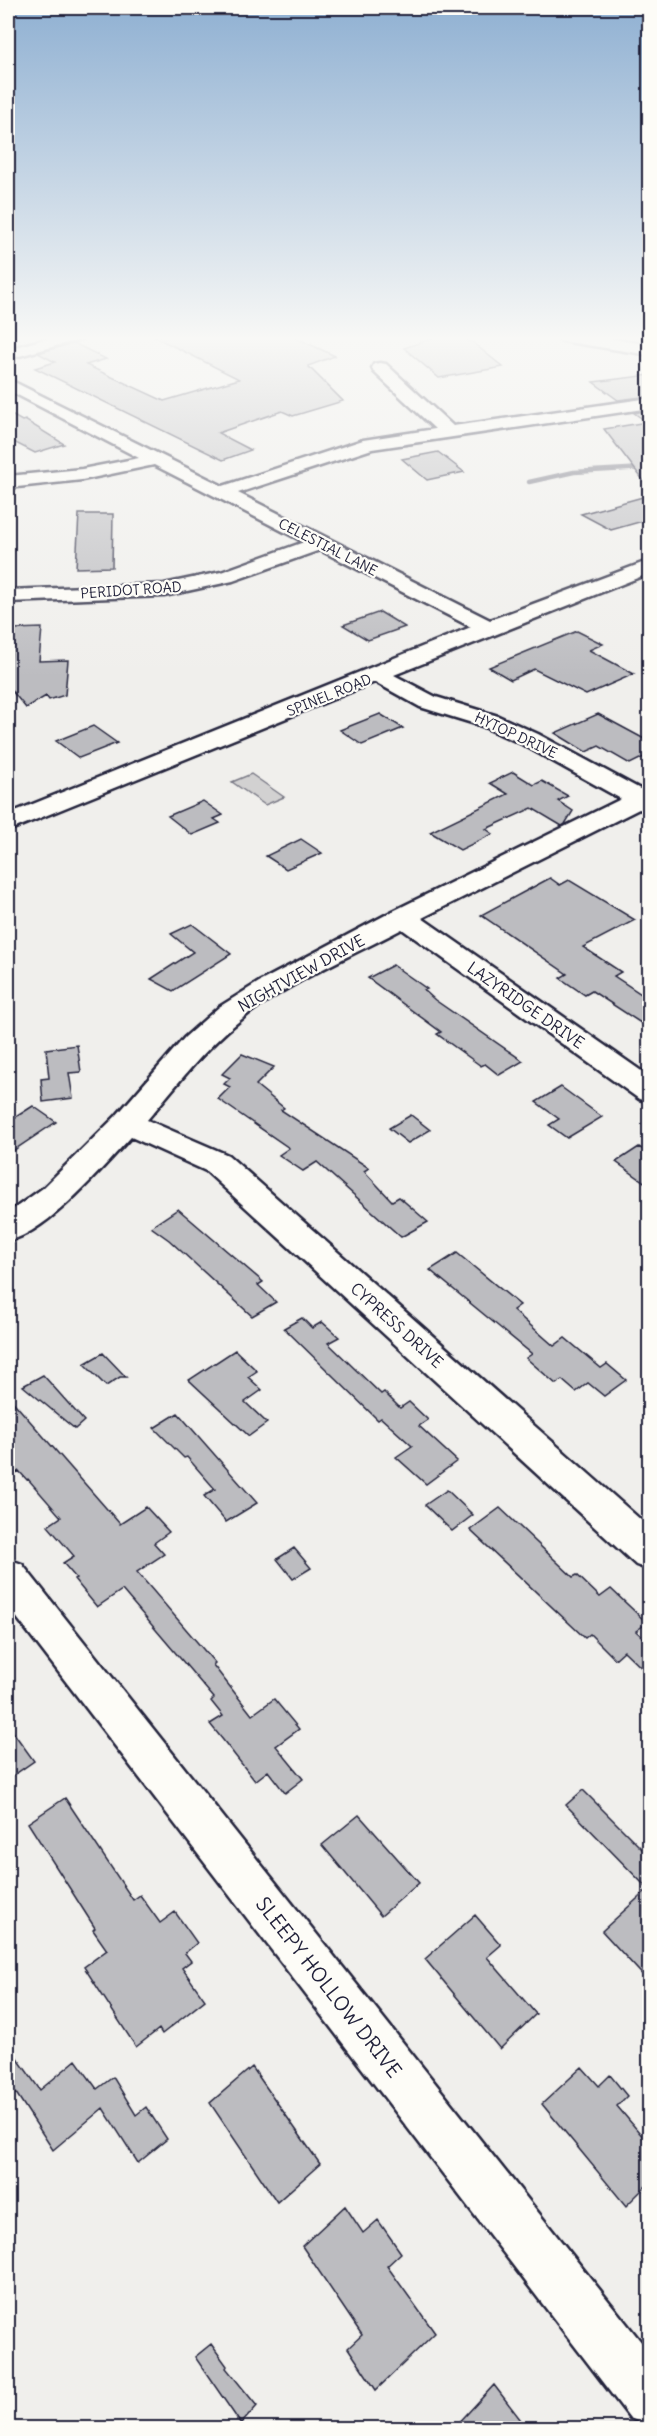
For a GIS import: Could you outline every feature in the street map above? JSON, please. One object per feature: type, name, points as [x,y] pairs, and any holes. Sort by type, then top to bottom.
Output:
[{"type":"street","name":"CELESTIAL LANE","points":[[138,450],[489,628]]},
{"type":"street","points":[[223,492],[352,450]]},
{"type":"street","points":[[8,482],[85,475],[156,459]]},
{"type":"street","name":"PERIDOT ROAD","points":[[8,596],[164,590],[226,577],[320,543]]},
{"type":"street","name":"SPINEL ROAD","points":[[8,823],[378,675],[489,628],[650,566]]},
{"type":"street","name":"HYTOP DRIVE","points":[[378,675],[428,702],[490,722],[530,739],[646,800]]},
{"type":"street","name":"NIGHTVIEW DRIVE","points":[[8,1229],[55,1196],[127,1123],[195,1044],[229,1014],[269,987],[403,917],[646,800]]},
{"type":"street","name":"LAZYRIDGE DRIVE","points":[[403,917],[650,1092]]},
{"type":"street","name":"CYPRESS DRIVE","points":[[127,1123],[217,1162],[650,1553]]},
{"type":"street","name":"SLEEPY HOLLOW DRIVE","points":[[8,1576],[650,2398]]},
{"type":"shaded area","points":[[251,774],[284,797],[265,805],[232,782]]},
{"type":"building","points":[[29,450],[46,450],[35,453]]},
{"type":"building","points":[[202,450],[251,450],[223,460]]},
{"type":"building","points":[[620,450],[650,450],[650,489]]},
{"type":"building","points":[[438,452],[464,472],[427,480],[402,459]]},
{"type":"building","points":[[650,495],[650,519],[611,530],[581,514]]},
{"type":"building","points":[[79,514],[113,514],[112,567],[76,568]]},
{"type":"building","points":[[380,612],[405,627],[368,640],[343,625]]},
{"type":"building","points":[[42,628],[39,661],[68,660],[65,695],[49,700],[46,696],[26,708],[8,686],[13,629]]},
{"type":"building","points":[[577,631],[603,644],[589,650],[634,674],[586,695],[534,669],[511,680],[489,667]]},
{"type":"building","points":[[380,714],[403,728],[362,745],[340,730]]},
{"type":"building","points":[[598,714],[650,742],[650,754],[630,764],[599,746],[586,752],[555,733]]},
{"type":"building","points":[[93,726],[117,743],[79,758],[56,741]]},
{"type":"building","points":[[513,772],[534,785],[542,781],[568,796],[558,801],[573,811],[565,824],[562,826],[532,808],[486,829],[493,834],[460,850],[430,832],[508,794],[490,783]]},
{"type":"building","points":[[203,801],[223,815],[214,819],[220,823],[192,835],[168,816]]},
{"type":"building","points":[[301,839],[322,853],[286,869],[266,856]]},
{"type":"building","points":[[550,878],[560,885],[569,880],[635,920],[583,947],[621,972],[614,976],[650,1000],[650,1029],[592,991],[585,995],[560,978],[567,974],[481,915]]},
{"type":"building","points":[[192,924],[231,954],[173,991],[151,979],[193,952],[171,934]]},
{"type":"building","points":[[393,965],[427,989],[424,990],[435,1000],[523,1061],[499,1075],[485,1064],[481,1066],[437,1034],[441,1032],[368,978]]},
{"type":"building","points":[[77,1045],[81,1072],[69,1073],[73,1098],[43,1102],[41,1079],[49,1078],[46,1049]]},
{"type":"building","points":[[242,1054],[274,1067],[256,1085],[284,1108],[281,1110],[369,1168],[364,1171],[392,1201],[399,1197],[428,1222],[401,1237],[317,1162],[303,1171],[279,1155],[289,1148],[218,1099],[230,1087],[224,1084],[230,1078],[222,1074]]},
{"type":"building","points":[[561,1087],[602,1117],[567,1138],[549,1125],[559,1119],[536,1102]]},
{"type":"building","points":[[33,1106],[56,1122],[8,1154],[8,1122]]},
{"type":"building","points":[[411,1115],[430,1130],[408,1143],[389,1128]]},
{"type":"building","points":[[639,1147],[650,1154],[650,1186],[616,1162]]},
{"type":"building","points":[[178,1209],[263,1282],[258,1285],[276,1302],[252,1316],[169,1240],[151,1227]]},
{"type":"building","points":[[457,1253],[520,1305],[513,1310],[554,1346],[565,1338],[601,1368],[607,1364],[626,1380],[604,1396],[588,1383],[576,1392],[562,1380],[556,1384],[526,1358],[532,1354],[430,1270]]},
{"type":"building","points":[[302,1318],[312,1328],[322,1322],[339,1337],[328,1343],[381,1394],[384,1392],[400,1408],[409,1402],[428,1420],[419,1426],[457,1461],[426,1484],[396,1457],[412,1446],[381,1418],[378,1420],[284,1328]]},
{"type":"building","points":[[235,1350],[257,1371],[248,1377],[262,1390],[245,1402],[267,1423],[249,1436],[189,1380]]},
{"type":"building","points":[[103,1353],[126,1377],[120,1377],[106,1386],[84,1364]]},
{"type":"building","points":[[43,1375],[84,1421],[75,1429],[23,1386]]},
{"type":"building","points":[[8,1396],[120,1524],[146,1507],[169,1532],[154,1543],[164,1554],[137,1572],[215,1663],[213,1665],[252,1715],[274,1699],[299,1729],[276,1746],[303,1779],[285,1793],[268,1771],[255,1781],[210,1724],[223,1716],[211,1701],[214,1698],[122,1590],[97,1607],[74,1579],[76,1578],[63,1563],[74,1556],[48,1526],[61,1517],[19,1471],[8,1478]]},
{"type":"building","points":[[178,1413],[257,1503],[226,1522],[204,1496],[215,1489],[187,1457],[184,1458],[154,1428]]},
{"type":"building","points":[[447,1490],[473,1515],[452,1531],[425,1505]]},
{"type":"building","points":[[500,1508],[573,1577],[577,1575],[600,1597],[611,1589],[647,1623],[636,1631],[650,1644],[650,1676],[624,1651],[615,1659],[590,1634],[585,1638],[470,1530]]},
{"type":"building","points":[[294,1548],[311,1568],[293,1579],[277,1559]]},
{"type":"building","points":[[8,1725],[34,1761],[8,1779]]},
{"type":"building","points":[[583,1790],[650,1857],[650,1983],[602,1931],[648,1889],[566,1805]]},
{"type":"building","points":[[65,1798],[133,1900],[140,1895],[160,1923],[175,1912],[197,1943],[185,1953],[191,1961],[182,1968],[205,2000],[162,2034],[159,2029],[136,2047],[84,1967],[107,1950],[28,1823]]},
{"type":"building","points":[[359,1815],[419,1883],[381,1916],[322,1845]]},
{"type":"building","points":[[475,1915],[501,1945],[487,1957],[536,2014],[500,2049],[425,1959]]},
{"type":"building","points":[[8,2045],[40,2090],[76,2060],[97,2089],[113,2077],[136,2115],[146,2107],[167,2139],[138,2163],[103,2108],[53,2150],[16,2093],[8,2100]]},
{"type":"building","points":[[252,2067],[320,2164],[277,2202],[210,2103]]},
{"type":"building","points":[[582,2067],[599,2086],[610,2075],[627,2096],[617,2106],[650,2145],[650,2182],[626,2206],[542,2104]]},
{"type":"building","points":[[345,2206],[363,2233],[378,2220],[401,2253],[387,2266],[435,2333],[376,2390],[348,2348],[362,2335],[302,2246]]},
{"type":"building","points":[[211,2344],[227,2366],[226,2368],[257,2406],[241,2424],[195,2357]]},
{"type":"building","points":[[494,2385],[527,2428],[454,2428]]},
{"type":"waterway","points":[[529,482],[574,472],[645,468]]}]
